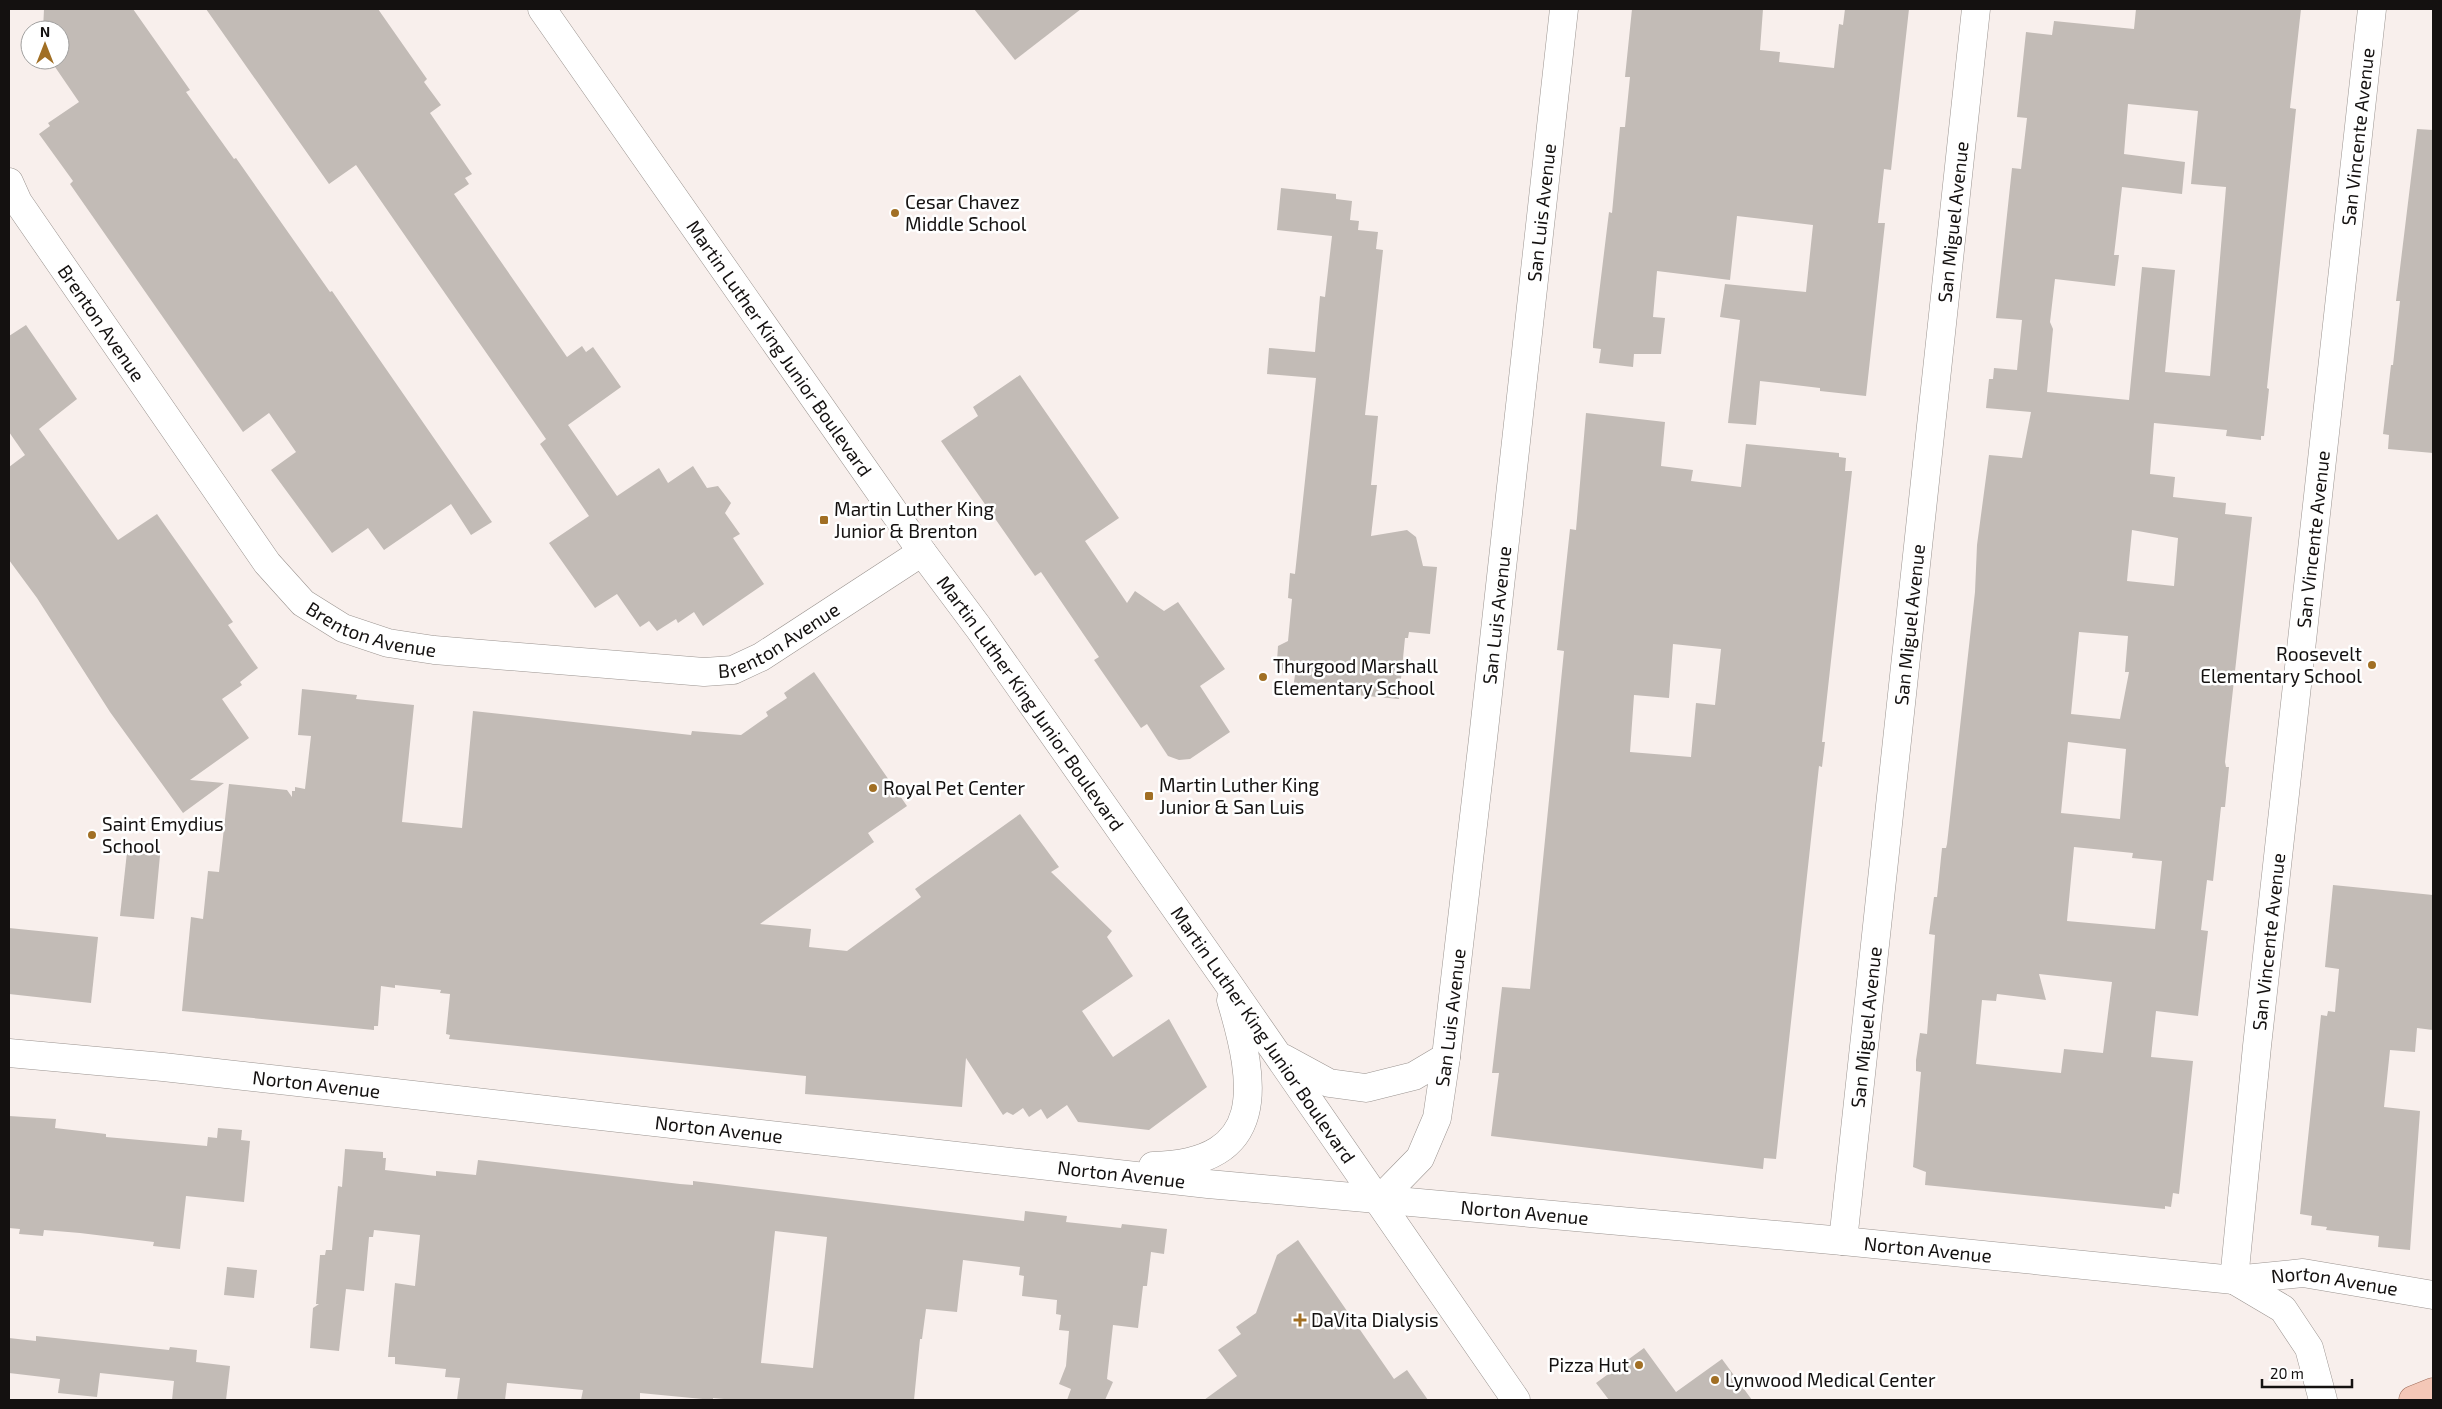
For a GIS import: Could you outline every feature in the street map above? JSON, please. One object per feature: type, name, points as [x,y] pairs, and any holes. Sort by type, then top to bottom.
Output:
[{"type":"main road","points":[[2413,1400],[2433,1392]]},
{"type":"street","name":"Martin Luther King Junior Boulevard","points":[[542,9],[922,552],[984,635],[1279,1056],[1516,1400]]},
{"type":"street","name":"San Luis Avenue","points":[[1378,1201],[1420,1158],[1437,1118],[1446,1057],[1564,9]]},
{"type":"street","name":"San Miguel Avenue","points":[[1843,1242],[1976,9]]},
{"type":"street","name":"San Vincente Avenue","points":[[2234,1280],[2257,1046],[2372,9]]},
{"type":"street","name":"Brenton Avenue","points":[[9,182],[18,202],[267,563],[303,603],[343,628],[388,643],[434,650],[704,672],[733,670],[761,656],[922,552]]},
{"type":"street","points":[[1083,1168],[1176,1166],[1207,1157],[1226,1145],[1240,1128],[1248,1104],[1249,1077],[1244,1045],[1225,979]]},
{"type":"street","name":"Norton Avenue","points":[[9,1053],[172,1068],[1083,1168],[1208,1184],[1378,1201],[1843,1242],[2234,1280],[2303,1273],[2433,1295]]},
{"type":"street","points":[[1279,1056],[1329,1083],[1366,1088],[1414,1076],[1446,1057]]},
{"type":"street","name":"Norton Avenue","points":[[2234,1280],[2283,1309],[2309,1348],[2323,1400]]},
{"type":"building","points":[[44,9],[133,9],[190,90],[186,92],[234,159],[236,158],[330,292],[332,291],[492,522],[471,535],[451,504],[384,550],[368,528],[332,553],[271,470],[296,452],[269,413],[243,432],[70,184],[73,181],[39,134],[50,126],[48,123],[79,102],[57,70],[70,70],[70,20],[43,20]]},
{"type":"building","points":[[206,9],[378,9],[427,79],[424,82],[441,105],[430,113],[472,174],[465,178],[469,184],[454,194],[567,357],[582,346],[586,352],[593,347],[621,387],[568,425],[617,496],[659,468],[668,483],[693,466],[707,488],[718,486],[731,503],[725,513],[740,534],[733,538],[764,584],[703,626],[694,612],[678,623],[676,619],[657,631],[649,621],[640,627],[617,594],[595,608],[549,543],[589,516],[540,444],[546,439],[356,165],[329,184]]},
{"type":"building","points":[[974,9],[1081,9],[1015,60]]},
{"type":"building","points":[[1632,9],[1763,9],[1760,50],[1780,52],[1779,62],[1834,68],[1839,24],[1843,25],[1845,9],[1909,9],[1891,170],[1884,169],[1878,223],[1885,223],[1866,396],[1760,381],[1756,425],[1728,423],[1740,320],[1720,317],[1725,284],[1806,292],[1813,225],[1737,216],[1730,280],[1657,271],[1653,317],[1665,318],[1661,354],[1634,354],[1633,367],[1599,363],[1601,349],[1593,348],[1593,343],[1609,212],[1612,213],[1620,127],[1625,127],[1630,77],[1625,77]]},
{"type":"building","points":[[2136,9],[2301,9],[2290,108],[2296,109],[2267,388],[2269,389],[2264,436],[2261,436],[2261,440],[2226,436],[2227,430],[2154,423],[2150,474],[2175,477],[2173,497],[2226,503],[2225,514],[2252,517],[2225,762],[2226,767],[2229,767],[2225,807],[2221,807],[2213,881],[2207,880],[2201,930],[2208,931],[2198,1016],[2156,1011],[2151,1057],[2193,1061],[2179,1194],[2173,1193],[2171,1207],[2165,1206],[2165,1209],[1925,1185],[1926,1172],[1913,1167],[1921,1072],[1916,1071],[1916,1060],[1920,1033],[1927,1034],[1935,935],[1929,934],[1934,897],[1937,897],[1942,848],[1946,848],[1947,844],[1975,592],[1977,545],[1989,455],[2022,458],[2031,412],[1986,408],[1989,379],[1993,379],[1994,368],[2017,370],[2022,320],[1996,318],[2012,168],[2021,169],[2027,118],[2017,117],[2026,32],[2052,35],[2054,21],[2134,29]],"holes":[[[2128,104],[2198,111],[2191,184],[2226,187],[2210,376],[2165,372],[2175,270],[2142,267],[2129,400],[2047,392],[2053,329],[2050,322],[2055,279],[2115,286],[2119,255],[2114,255],[2122,187],[2182,194],[2185,162],[2124,154]],[[2132,530],[2178,538],[2174,586],[2127,581]],[[2079,632],[2128,636],[2125,672],[2129,672],[2120,719],[2071,714]],[[2068,742],[2126,749],[2120,819],[2061,813]],[[2074,847],[2133,853],[2132,858],[2162,861],[2155,929],[2067,921]],[[2039,974],[2112,982],[2103,1053],[2064,1049],[2061,1073],[1976,1064],[1982,1000],[1996,1001],[1997,994],[2046,1000]]]},
{"type":"building","points":[[2417,129],[2433,130],[2433,453],[2388,449],[2389,435],[2383,434],[2391,365],[2393,365],[2400,301],[2396,301]]},
{"type":"building","points":[[1281,188],[1336,194],[1336,199],[1352,201],[1350,220],[1359,221],[1358,230],[1378,232],[1376,249],[1383,250],[1365,415],[1378,416],[1371,485],[1377,485],[1371,536],[1407,530],[1416,537],[1423,566],[1437,567],[1430,634],[1409,632],[1408,638],[1405,638],[1399,699],[1293,689],[1295,675],[1279,669],[1277,661],[1278,646],[1288,641],[1292,599],[1288,598],[1290,573],[1295,574],[1316,378],[1267,374],[1269,348],[1315,352],[1320,296],[1325,297],[1332,236],[1277,230]]},
{"type":"building","points":[[26,325],[77,399],[39,429],[118,540],[157,514],[233,622],[228,625],[258,668],[240,682],[242,685],[222,699],[249,738],[190,780],[224,783],[183,813],[110,712],[37,598],[9,560],[9,467],[25,455],[9,432],[9,336]]},
{"type":"building","points":[[1020,375],[1119,518],[1085,541],[1127,603],[1135,591],[1164,611],[1178,602],[1225,669],[1200,686],[1230,732],[1190,759],[1179,760],[1168,756],[1147,724],[1141,728],[1094,660],[1099,657],[1041,572],[1035,576],[941,441],[978,416],[973,407]]},
{"type":"building","points":[[1586,413],[1665,422],[1661,466],[1693,470],[1691,481],[1741,487],[1746,444],[1839,453],[1839,457],[1846,458],[1845,471],[1852,471],[1822,742],[1825,742],[1822,767],[1819,766],[1776,1159],[1764,1158],[1763,1169],[1491,1136],[1499,1073],[1492,1073],[1502,987],[1530,989],[1564,651],[1557,650],[1570,529],[1576,530]],"holes":[[[1673,644],[1721,649],[1715,705],[1696,703],[1691,757],[1630,752],[1634,695],[1669,698]]]},
{"type":"building","points":[[814,672],[907,806],[868,833],[874,842],[760,924],[811,929],[809,947],[847,951],[921,897],[915,889],[1020,814],[1059,867],[1051,872],[1112,931],[1107,937],[1133,976],[1082,1011],[1113,1057],[1169,1019],[1207,1087],[1149,1130],[1078,1122],[1067,1105],[1047,1119],[1041,1109],[1029,1117],[1023,1108],[1013,1115],[1007,1112],[1003,1115],[966,1058],[962,1107],[805,1094],[806,1076],[449,1039],[450,1035],[446,1034],[450,994],[440,993],[441,990],[395,985],[395,988],[381,986],[378,1026],[374,1026],[374,1030],[182,1011],[191,917],[203,919],[208,871],[219,872],[229,784],[287,790],[292,797],[292,791],[295,791],[295,787],[305,789],[311,736],[298,735],[302,689],[357,695],[356,699],[414,705],[402,822],[462,828],[473,711],[691,735],[692,731],[741,735],[768,716],[766,712],[787,698],[784,693]]},
{"type":"building","points":[[127,852],[160,855],[154,919],[120,916]]},
{"type":"building","points":[[2333,885],[2433,895],[2433,1030],[2417,1028],[2415,1052],[2390,1050],[2384,1107],[2420,1111],[2410,1250],[2378,1247],[2379,1236],[2326,1230],[2327,1227],[2311,1225],[2312,1216],[2300,1214],[2321,1015],[2327,1016],[2328,1011],[2335,1012],[2339,969],[2325,967]]},
{"type":"building","points":[[9,928],[98,937],[91,1003],[9,994]]},
{"type":"building","points":[[9,1116],[56,1119],[55,1128],[106,1134],[106,1137],[207,1146],[208,1137],[217,1138],[218,1128],[242,1130],[241,1140],[250,1141],[244,1202],[186,1196],[180,1249],[153,1246],[154,1242],[80,1233],[44,1230],[43,1236],[19,1234],[20,1229],[9,1228]]},
{"type":"building","points":[[345,1149],[383,1152],[383,1158],[386,1158],[385,1170],[436,1176],[436,1171],[476,1175],[478,1160],[680,1184],[693,1185],[693,1181],[1024,1221],[1025,1211],[1067,1216],[1066,1222],[1121,1228],[1122,1224],[1167,1229],[1164,1254],[1151,1252],[1147,1286],[1143,1286],[1138,1328],[1113,1325],[1107,1379],[1113,1382],[1105,1400],[1067,1400],[1071,1389],[1059,1384],[1066,1366],[1069,1331],[1059,1330],[1061,1315],[1056,1314],[1057,1300],[1022,1296],[1024,1276],[1019,1275],[1020,1267],[963,1260],[957,1312],[926,1309],[922,1339],[920,1339],[914,1400],[735,1400],[713,1398],[713,1400],[640,1393],[640,1400],[581,1400],[583,1390],[507,1383],[505,1400],[457,1400],[460,1378],[445,1377],[446,1369],[395,1364],[395,1357],[388,1357],[395,1283],[415,1286],[420,1235],[374,1230],[373,1237],[369,1237],[364,1291],[346,1289],[339,1351],[310,1348],[313,1308],[319,1304],[316,1304],[320,1255],[325,1255],[326,1250],[332,1250],[338,1186],[342,1187]],"holes":[[[775,1231],[827,1237],[813,1368],[761,1363]]]},
{"type":"building","name":"DaVita Dialysis","points":[[1298,1240],[1394,1379],[1407,1370],[1428,1400],[1204,1400],[1237,1376],[1218,1350],[1241,1334],[1236,1327],[1256,1313],[1277,1255]]},
{"type":"building","points":[[227,1267],[257,1270],[254,1298],[224,1295]]},
{"type":"building","points":[[36,1336],[169,1350],[170,1347],[197,1350],[196,1362],[230,1366],[226,1400],[172,1400],[174,1381],[100,1373],[97,1397],[58,1393],[60,1379],[9,1373],[9,1338],[36,1341]]},
{"type":"building","points":[[1644,1348],[1676,1392],[1722,1359],[1752,1400],[1609,1400],[1596,1383]]},
{"type":"place","name":"Cesar Chavez Middle School","points":[[895,213]]},
{"type":"place","name":"Martin Luther King Junior & Brenton","points":[[824,520]]},
{"type":"place","name":"Roosevelt Elementary School","points":[[2372,665]]},
{"type":"place","name":"Thurgood Marshall Elementary School","points":[[1263,677]]},
{"type":"place","name":"Royal Pet Center","points":[[873,788]]},
{"type":"place","name":"Martin Luther King Junior & San Luis","points":[[1149,796]]},
{"type":"place","name":"Saint Emydius School","points":[[92,835]]},
{"type":"place","name":"DaVita Dialysis","points":[[1300,1320]]},
{"type":"place","name":"Pizza Hut","points":[[1639,1365]]},
{"type":"place","name":"Lynwood Medical Center","points":[[1715,1380]]}]
